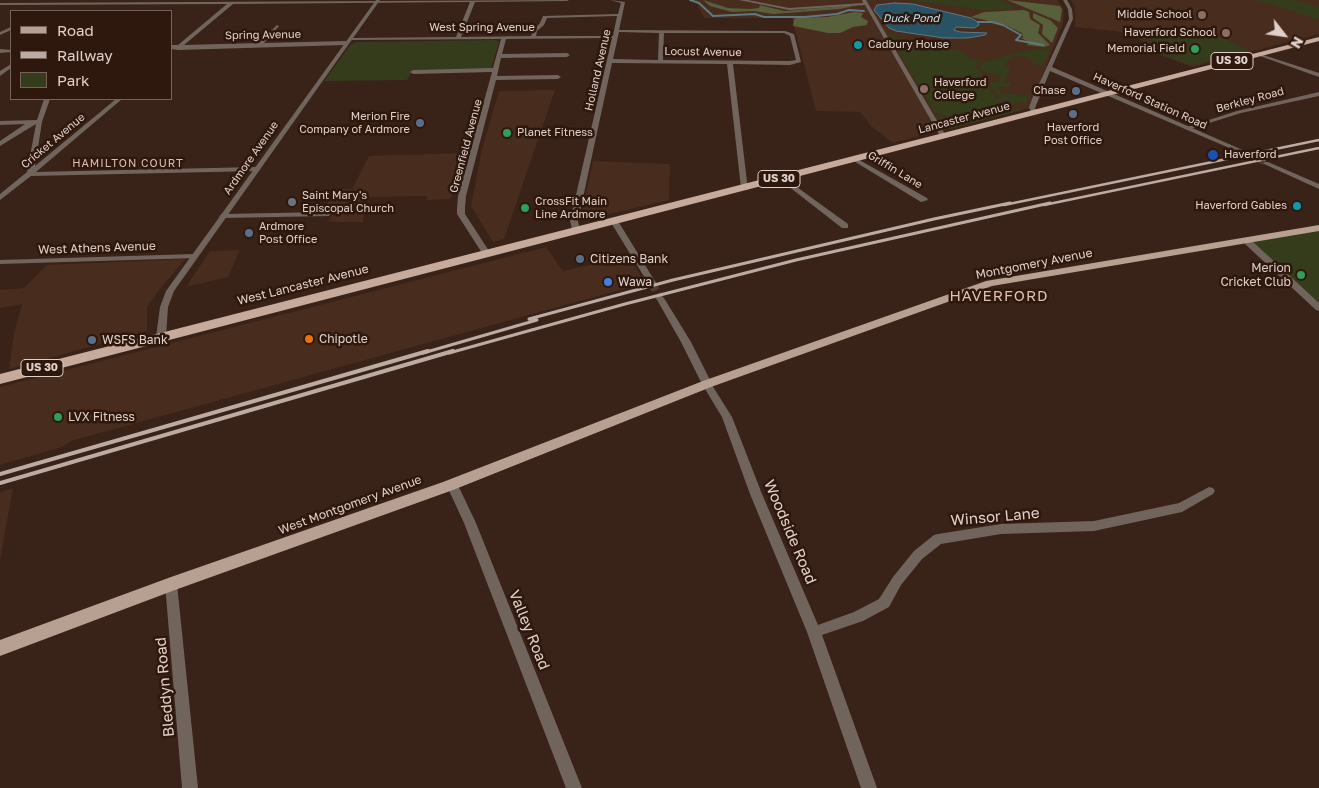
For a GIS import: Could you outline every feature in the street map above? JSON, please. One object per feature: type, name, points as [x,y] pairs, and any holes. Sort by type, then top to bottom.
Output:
[{"type":"highway","name":"Lancaster Avenue","points":[[614,221],[1319,39]]},
{"type":"highway","name":"West Lancaster Avenue","points":[[0,379],[614,221]]},
{"type":"main road","name":"Montgomery Avenue","points":[[707,384],[990,283],[1248,242],[1319,228]]},
{"type":"main road","name":"West Montgomery Avenue","points":[[0,648],[171,584],[452,484],[707,384]]},
{"type":"street","points":[[27,4],[34,0]]},
{"type":"street","points":[[0,4],[567,0]]},
{"type":"street","points":[[587,0],[608,0]]},
{"type":"street","points":[[612,0],[621,1]]},
{"type":"street","points":[[741,0],[789,9],[864,2],[943,136]]},
{"type":"street","points":[[1034,112],[1032,108],[1035,99],[1070,19],[1071,11],[1065,0]]},
{"type":"street","points":[[172,53],[233,1]]},
{"type":"street","name":"Ardmore Avenue","points":[[161,337],[165,302],[170,291],[378,1]]},
{"type":"street","points":[[458,38],[473,1]]},
{"type":"street","name":"Holland Avenue","points":[[576,231],[574,221],[617,31],[623,2],[621,1]]},
{"type":"street","points":[[128,10],[138,3]]},
{"type":"street","points":[[44,10],[55,4]]},
{"type":"street","points":[[533,38],[545,17],[620,15]]},
{"type":"street","points":[[260,45],[277,26]]},
{"type":"street","points":[[617,31],[662,31],[660,62]]},
{"type":"street","name":"Locust Avenue","points":[[610,61],[797,63],[799,61],[793,39],[788,33],[662,31]]},
{"type":"street","name":"West Spring Avenue","points":[[348,41],[615,37]]},
{"type":"street","name":"Greenfield Avenue","points":[[487,254],[461,214],[462,196],[501,56],[504,38]]},
{"type":"street","name":"Spring Avenue","points":[[172,47],[348,41]]},
{"type":"street","points":[[1259,54],[1319,75]]},
{"type":"street","points":[[501,56],[567,55]]},
{"type":"street","points":[[732,63],[745,188]]},
{"type":"street","name":"Haverford Station Road","points":[[1049,68],[1243,152]]},
{"type":"street","points":[[413,72],[496,70]]},
{"type":"street","points":[[495,78],[558,77]]},
{"type":"street","name":"Berkley Road","points":[[1187,128],[1239,112],[1319,94]]},
{"type":"street","points":[[47,100],[39,122],[30,174],[256,169]]},
{"type":"street","name":"Cricket Avenue","points":[[0,198],[118,100]]},
{"type":"street","points":[[0,123],[39,122]]},
{"type":"street","points":[[0,144],[31,123]]},
{"type":"street","name":"Griffin Lane","points":[[854,159],[924,200]]},
{"type":"street","points":[[1266,163],[1319,186]]},
{"type":"street","points":[[781,178],[844,226]]},
{"type":"street","points":[[223,216],[326,214]]},
{"type":"street","points":[[614,221],[652,283]]},
{"type":"street","points":[[1248,242],[1319,308]]},
{"type":"street","name":"West Athens Avenue","points":[[0,262],[194,256]]},
{"type":"street","name":"Woodside Road","points":[[660,298],[686,342],[707,384],[727,416],[756,494],[814,632],[869,788]]},
{"type":"street","name":"Valley Road","points":[[452,484],[470,523],[574,788]]},
{"type":"street","name":"Winsor Lane","points":[[814,632],[858,617],[884,603],[897,581],[918,555],[938,539],[1001,529],[1094,526],[1182,506],[1209,491]]},
{"type":"street","name":"Bleddyn Road","points":[[171,584],[190,788]]},
{"type":"shaded area","name":"Haverford College","points":[[695,0],[1058,0],[1064,10],[1063,23],[1030,108],[893,143],[871,126],[860,112],[816,111],[792,18],[704,18]]},
{"type":"shaded area","name":"Haverford School","points":[[1071,0],[1319,0],[1319,34],[1192,67],[1141,48],[1146,45],[1132,33],[1075,27],[1075,6]]},
{"type":"shaded area","points":[[555,90],[504,239],[493,242],[471,206],[482,149],[499,91]]},
{"type":"shaded area","points":[[467,153],[457,185],[450,199],[427,200],[427,196],[366,197],[363,222],[328,222],[334,211],[323,211],[335,189],[352,189],[369,156]]},
{"type":"shaded area","points":[[593,161],[670,164],[669,200],[580,221]]},
{"type":"shaded area","points":[[546,247],[563,271],[629,256],[645,283],[71,441],[62,447],[0,465],[0,387]]},
{"type":"shaded area","points":[[240,250],[228,277],[186,287],[210,251]]},
{"type":"shaded area","points":[[185,259],[147,307],[147,331],[9,369],[14,334],[22,304],[0,308],[0,290],[24,288],[47,265]]},
{"type":"shaded area","points":[[13,488],[0,560],[0,492]]},
{"type":"green space","points":[[703,0],[728,8],[750,9],[759,8],[760,5],[784,11],[858,5],[840,9],[773,14],[754,11],[732,12],[710,6]]},
{"type":"green space","points":[[907,0],[1000,0],[1015,7],[1012,10],[983,10]]},
{"type":"green space","points":[[1007,0],[1060,6],[1062,10],[1060,22]]},
{"type":"green space","points":[[1257,0],[1296,0],[1319,7],[1319,20]]},
{"type":"green space","points":[[1024,10],[1029,12],[1030,19],[1040,25],[1038,33],[1050,45],[1044,47],[1027,45],[1029,42],[1021,38],[1023,37],[1022,33],[1003,24],[971,17],[984,12]]},
{"type":"green space","points":[[855,12],[863,13],[861,17],[868,21],[867,25],[853,27],[840,33],[828,33],[793,26],[794,19],[796,18],[827,17]]},
{"type":"green space","points":[[1033,13],[1050,20],[1058,28],[1052,43],[1042,34],[1043,25],[1033,18]]},
{"type":"green space","points":[[887,33],[899,38],[952,43],[953,45],[942,46],[924,45],[962,51],[970,59],[992,58],[981,61],[976,66],[996,98],[1004,102],[988,107],[987,111],[954,118],[935,113]]},
{"type":"green space","name":"Memorial Field","points":[[1139,34],[1213,34],[1249,50],[1191,65],[1143,48],[1156,44]]},
{"type":"green space","points":[[496,40],[499,42],[491,69],[412,70],[407,80],[324,81],[351,44],[356,42]]},
{"type":"green space","points":[[1051,48],[1043,66],[1033,64],[1033,61],[1027,59],[1027,57],[1017,56],[1010,57],[1005,66],[1010,67],[1010,70],[1004,82],[1011,83],[1009,87],[998,87],[1001,93],[1029,96],[1027,103],[1018,102],[1014,104],[1001,99],[996,95],[989,83],[1000,80],[1000,76],[981,71],[980,68],[981,63],[1019,52]]},
{"type":"green space","points":[[1020,108],[1022,110],[950,129],[942,127],[934,116],[962,120]]},
{"type":"green space","name":"Merion Cricket Club","points":[[1319,229],[1319,308],[1248,242]]},
{"type":"water","name":"Duck Pond","points":[[913,4],[971,18],[978,22],[979,25],[974,28],[956,27],[954,30],[987,33],[968,38],[944,38],[896,31],[889,28],[874,10],[877,5]]},
{"type":"waterway","points":[[690,0],[699,3],[713,16],[755,14],[764,17],[805,17],[837,14],[849,10],[864,11]]},
{"type":"waterway","points":[[978,22],[992,22],[1003,25],[1021,35],[1016,40],[1043,45]]},
{"type":"tunnel","points":[[1243,152],[1266,163]]},
{"type":"tunnel","points":[[652,283],[660,298]]},
{"type":"tunnel","points":[[652,283],[660,298]]},
{"type":"railway","points":[[1004,205],[1319,140]]},
{"type":"railway","points":[[1044,205],[1319,148]]},
{"type":"railway","points":[[529,319],[673,280],[1010,203]]},
{"type":"railway","points":[[449,353],[625,304],[796,260],[1050,203]]},
{"type":"railway","points":[[423,353],[537,320]]},
{"type":"railway","points":[[0,474],[428,351]]},
{"type":"railway","points":[[0,483],[453,351]]},
{"type":"place","name":"Middle School","points":[[1202,15]]},
{"type":"place","name":"Haverford School","points":[[1226,33]]},
{"type":"place","name":"Cadbury House","points":[[858,45]]},
{"type":"place","name":"Memorial Field","points":[[1195,49]]},
{"type":"place","name":"Haverford College","points":[[924,89]]},
{"type":"place","name":"Chase","points":[[1076,91]]},
{"type":"place","name":"Haverford Post Office","points":[[1073,114]]},
{"type":"place","name":"Merion Fire Company of Ardmore","points":[[420,123]]},
{"type":"place","name":"Planet Fitness","points":[[507,133]]},
{"type":"place","name":"Haverford","points":[[1213,155]]},
{"type":"place","name":"Saint Mary's Episcopal Church","points":[[292,202]]},
{"type":"place","name":"Haverford Gables","points":[[1297,206]]},
{"type":"place","name":"CrossFit Main Line Ardmore","points":[[525,208]]},
{"type":"place","name":"Ardmore Post Office","points":[[249,233]]},
{"type":"place","name":"Citizens Bank","points":[[580,259]]},
{"type":"place","name":"Merion Cricket Club","points":[[1301,275]]},
{"type":"place","name":"Wawa","points":[[608,282]]},
{"type":"place","name":"Chipotle","points":[[309,339]]},
{"type":"place","name":"WSFS Bank","points":[[92,340]]},
{"type":"place","name":"LVX Fitness","points":[[58,417]]},
{"type":"district","name":"HAMILTON COURT","points":[[128,164]]},
{"type":"district","name":"HAVERFORD","points":[[999,296]]}]
